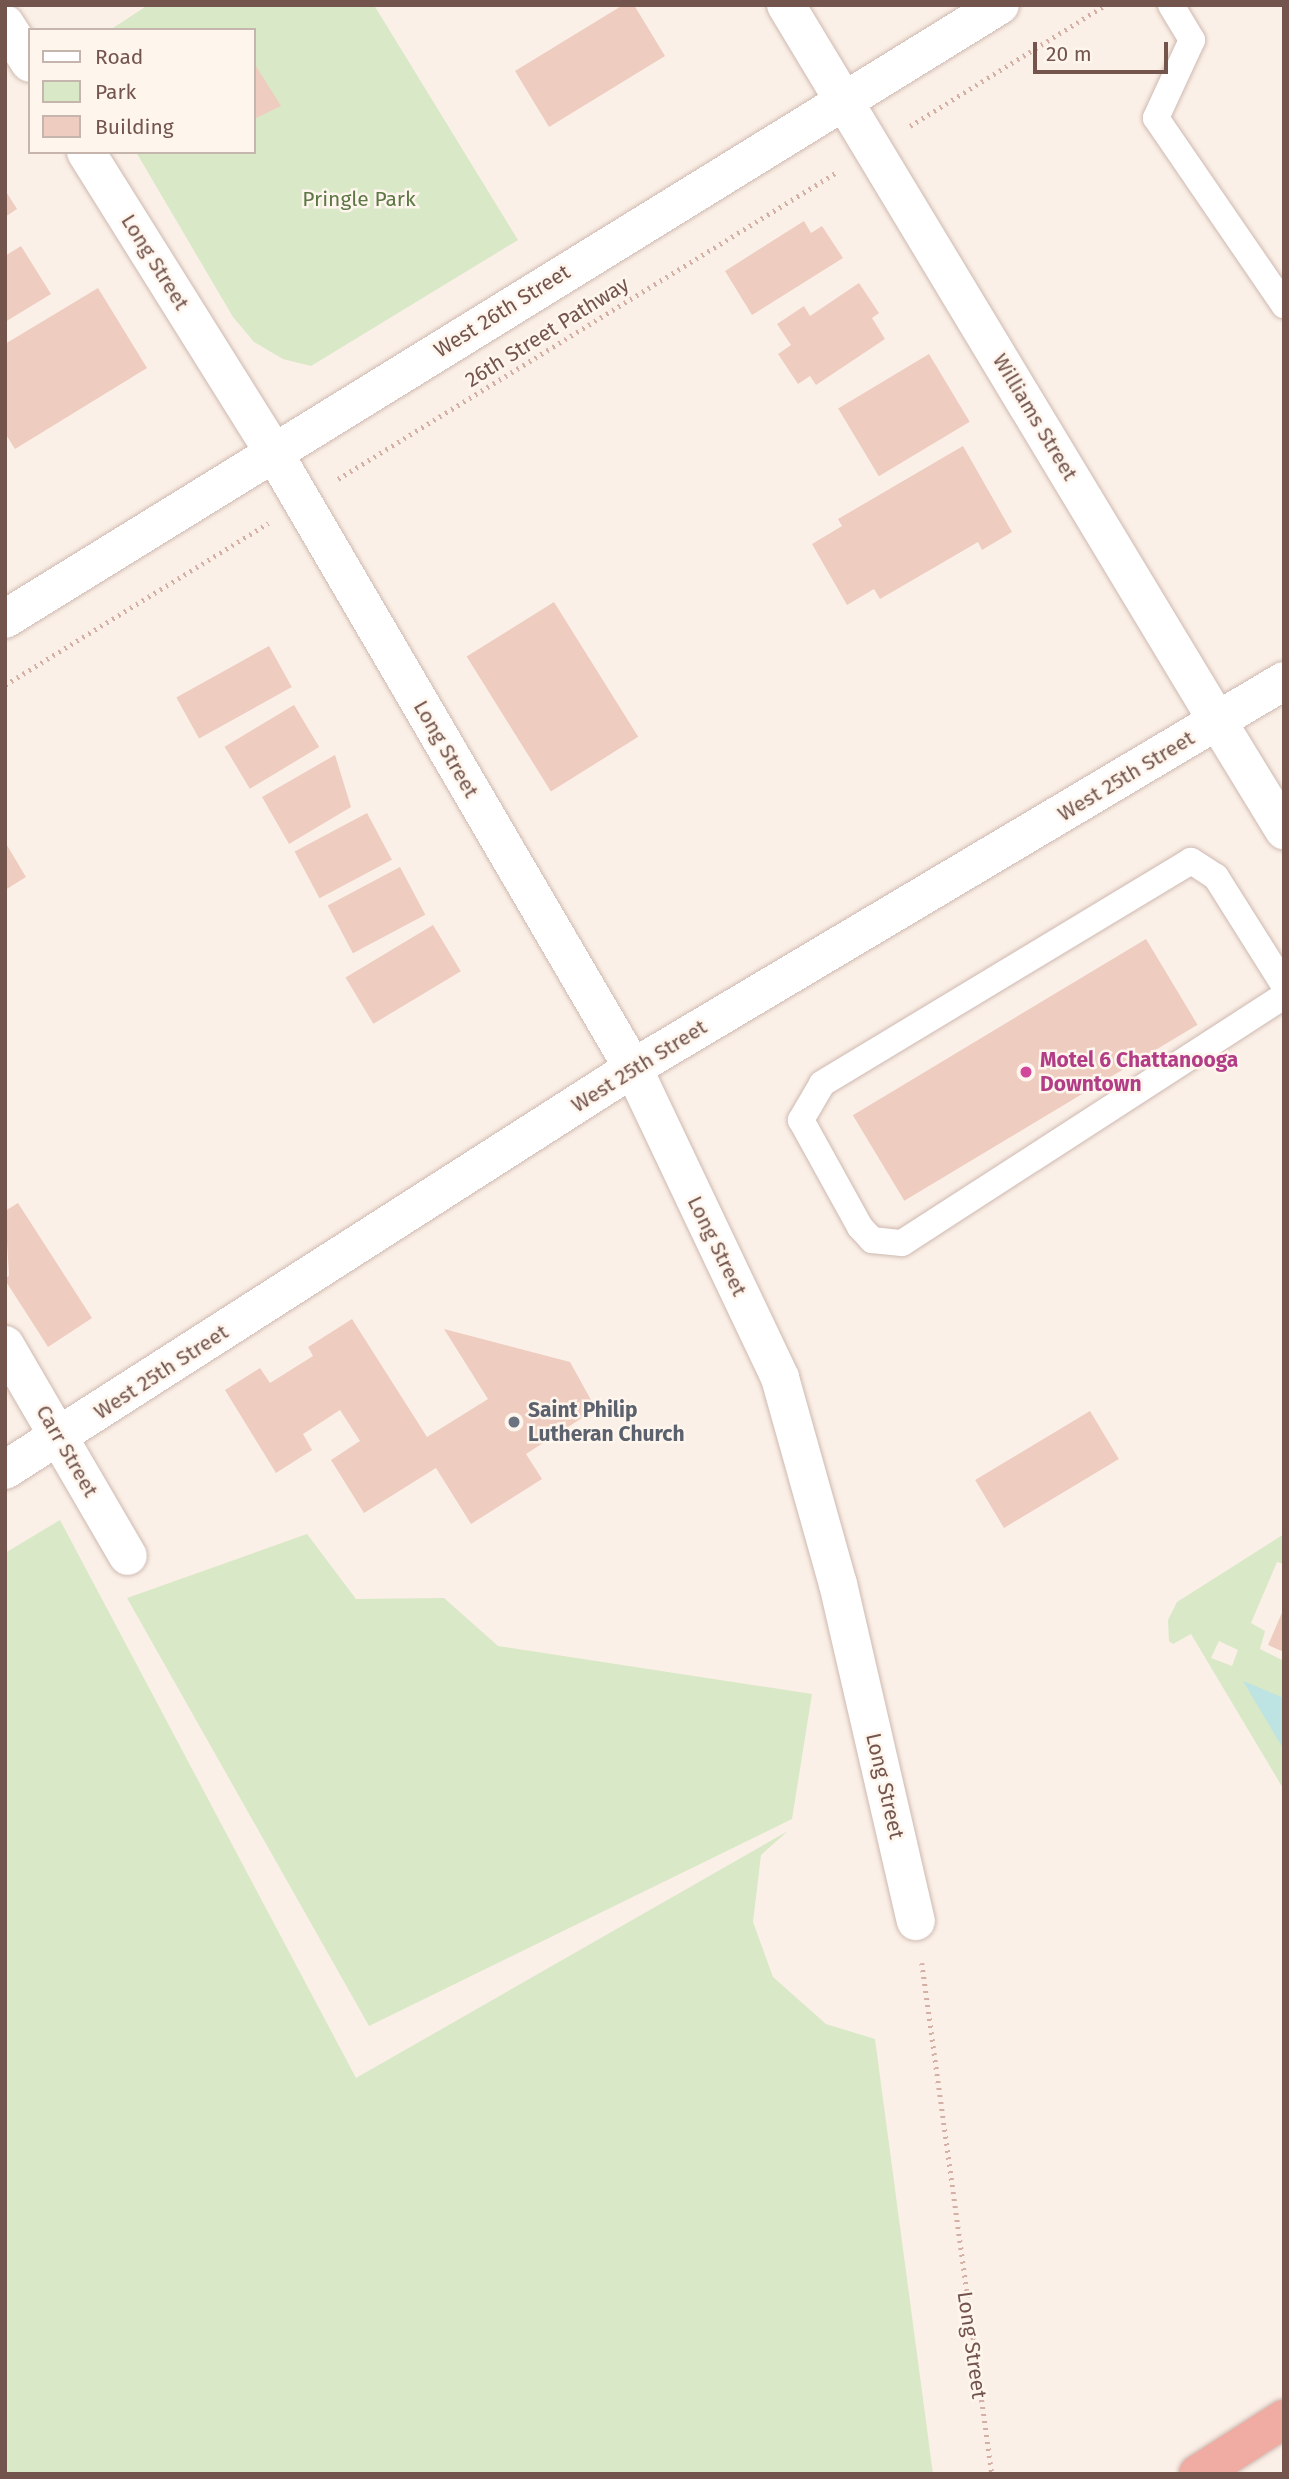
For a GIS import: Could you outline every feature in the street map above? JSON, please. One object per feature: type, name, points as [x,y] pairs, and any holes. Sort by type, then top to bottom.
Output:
[{"type":"highway","points":[[1198,2474],[1284,2419]]},
{"type":"street","name":"Williams Street","points":[[786,5],[1284,830]]},
{"type":"street","name":"West 26th Street","points":[[5,619],[1000,5]]},
{"type":"street","points":[[5,24],[28,60]]},
{"type":"street","name":"Long Street","points":[[87,154],[274,453],[633,1068],[780,1378],[838,1584],[916,1921]]},
{"type":"street","name":"West 25th Street","points":[[5,1470],[633,1068],[1284,681]]},
{"type":"street","name":"Carr Street","points":[[5,1345],[128,1556]]},
{"type":"lane","points":[[1177,7],[1192,40],[1156,118],[1284,305]]},
{"type":"lane","points":[[1284,985],[1216,877],[1191,861],[822,1084],[801,1120],[860,1227],[872,1240],[902,1242],[1284,996]]},
{"type":"path","name":"26th Street Pathway","points":[[5,685],[1105,5]]},
{"type":"path","name":"Long Street","points":[[916,1921],[992,2474]]},
{"type":"green space","name":"Pringle Park","points":[[148,5],[374,5],[518,240],[311,366],[283,359],[254,342],[233,317],[137,154],[256,154],[256,28],[113,28]]},
{"type":"green space","points":[[60,1520],[356,2078],[788,1831],[761,1855],[753,1922],[773,1977],[826,2024],[875,2039],[933,2474],[5,2474],[5,1553]]},
{"type":"green space","points":[[307,1534],[356,1599],[444,1598],[498,1646],[812,1694],[792,1819],[369,2026],[127,1598]]},
{"type":"green space","points":[[1284,1534],[1284,1564],[1277,1562],[1251,1623],[1265,1631],[1260,1649],[1284,1661],[1284,1790],[1191,1634],[1173,1644],[1169,1641],[1168,1620],[1177,1602]],"holes":[[[1219,1641],[1238,1650],[1232,1666],[1211,1658]]]},
{"type":"water","points":[[1243,1681],[1284,1698],[1284,1750]]},
{"type":"building","points":[[623,5],[634,5],[665,56],[549,127],[515,71]]},
{"type":"building","points":[[256,66],[281,106],[256,118]]},
{"type":"building","points":[[5,190],[17,209],[5,217]]},
{"type":"building","points":[[804,221],[811,233],[822,226],[843,258],[752,315],[725,271]]},
{"type":"building","points":[[21,246],[51,294],[5,322],[5,256]]},
{"type":"building","points":[[859,283],[879,313],[872,318],[885,339],[816,385],[810,376],[798,384],[778,354],[791,345],[777,324],[804,306],[810,316]]},
{"type":"building","points":[[98,288],[147,368],[15,449],[5,433],[5,344]]},
{"type":"building","points":[[929,354],[970,422],[879,476],[838,409]]},
{"type":"building","points":[[963,446],[1012,532],[982,550],[978,542],[880,599],[874,589],[847,605],[812,544],[842,526],[838,519]]},
{"type":"building","points":[[554,602],[638,737],[551,791],[467,657]]},
{"type":"building","points":[[269,646],[292,687],[199,738],[176,697]]},
{"type":"building","points":[[294,705],[319,747],[250,789],[225,747]]},
{"type":"building","points":[[335,755],[351,807],[289,844],[262,797]]},
{"type":"building","points":[[367,813],[392,860],[319,898],[295,851]]},
{"type":"building","points":[[5,842],[26,877],[5,890]]},
{"type":"building","points":[[400,867],[425,915],[353,953],[328,905]]},
{"type":"building","points":[[433,925],[461,971],[373,1024],[346,978]]},
{"type":"building","name":"Motel 6 Chattanooga Downtown","points":[[1146,939],[1198,1025],[904,1201],[853,1115]]},
{"type":"building","points":[[18,1203],[92,1318],[48,1347],[5,1280],[9,1275],[5,1211]]},
{"type":"building","name":"Saint Philip Lutheran Church","points":[[352,1319],[427,1437],[488,1399],[444,1329],[570,1362],[596,1409],[526,1454],[542,1479],[471,1524],[436,1468],[364,1513],[331,1460],[360,1441],[340,1410],[303,1434],[312,1450],[276,1473],[225,1390],[260,1368],[270,1383],[313,1356],[308,1347]]},
{"type":"building","points":[[1090,1411],[1119,1459],[1004,1528],[975,1480]]},
{"type":"building","points":[[1284,1608],[1284,1652],[1268,1645]]},
{"type":"place","name":"Motel 6 Chattanooga Downtown","points":[[1026,1072]]},
{"type":"place","name":"Saint Philip Lutheran Church","points":[[514,1422]]}]
